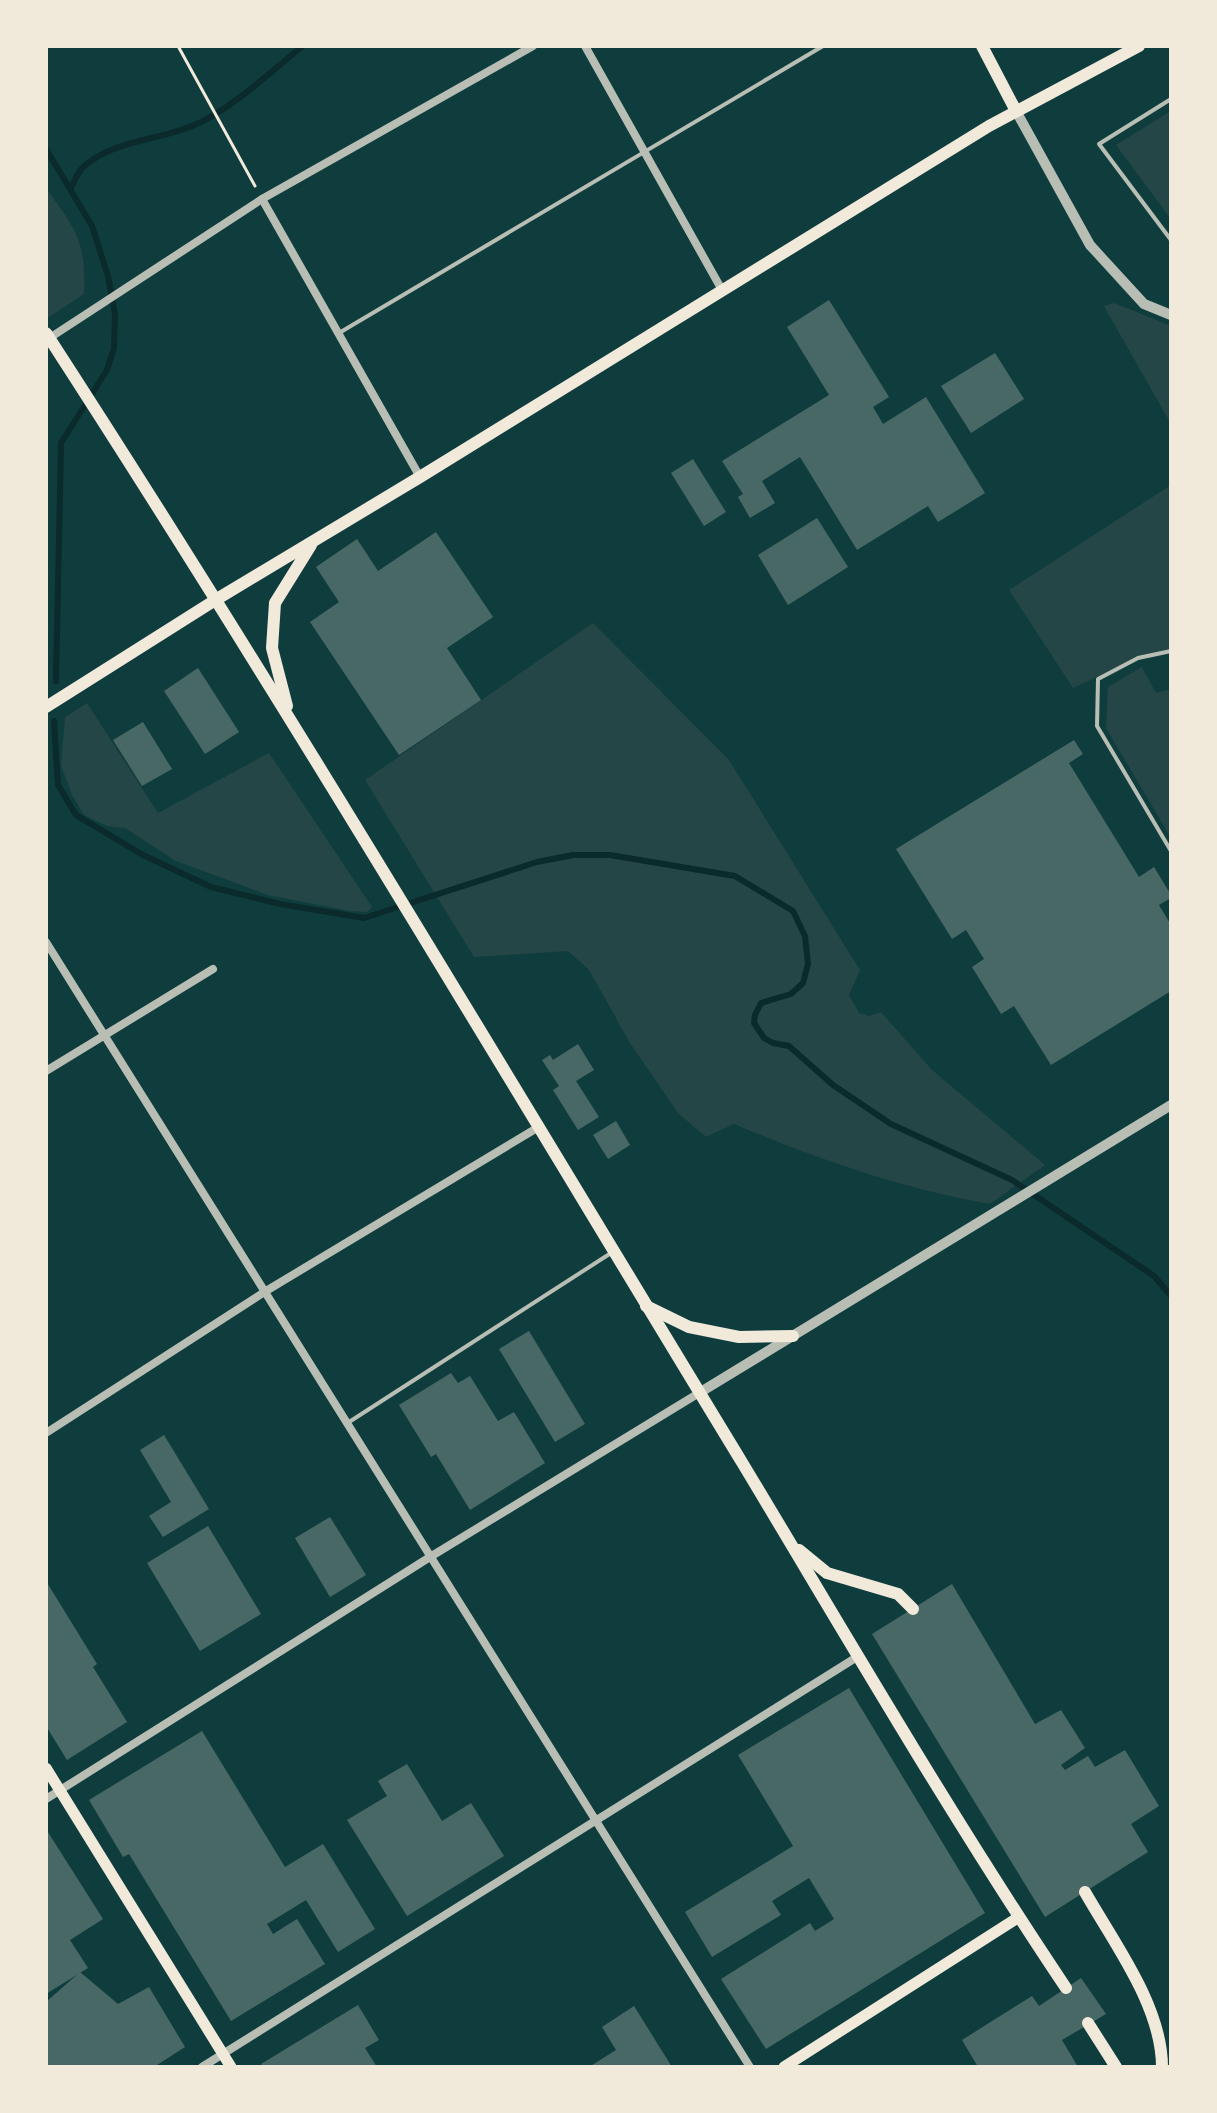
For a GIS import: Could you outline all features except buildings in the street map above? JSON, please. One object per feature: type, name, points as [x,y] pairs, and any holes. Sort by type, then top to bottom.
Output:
[{"type":"main road","points":[[982,46],[1016,111]]},
{"type":"main road","points":[[46,707],[217,599],[1016,111],[1139,46]]},
{"type":"main road","points":[[46,333],[217,599],[857,1657],[1066,1988]]},
{"type":"main road","points":[[291,721],[272,648],[275,603],[314,541]]},
{"type":"main road","points":[[646,1306],[689,1327],[739,1337],[793,1336]]},
{"type":"main road","points":[[790,1543],[827,1573],[898,1594],[913,1609]]},
{"type":"main road","points":[[46,1768],[231,2067]]},
{"type":"main road","points":[[1085,1892],[1151,2010],[1160,2041],[1162,2067]]},
{"type":"main road","points":[[784,2067],[1019,1917]]},
{"type":"main road","points":[[1088,2023],[1116,2067]]},
{"type":"street","points":[[46,340],[262,199],[533,46]]},
{"type":"street","points":[[585,46],[722,290]]},
{"type":"street","points":[[1016,111],[1090,245],[1144,304],[1171,315]]},
{"type":"street","points":[[262,199],[420,477]]},
{"type":"street","points":[[46,942],[750,2067]]},
{"type":"street","points":[[46,1071],[213,969]]},
{"type":"street","points":[[46,1799],[430,1557],[1171,1105]]},
{"type":"street","points":[[46,1433],[266,1291],[537,1128]]},
{"type":"street","points":[[202,2067],[857,1657]]},
{"type":"lane","points":[[339,333],[823,46]]},
{"type":"lane","points":[[1171,99],[1099,144],[1171,240]]},
{"type":"lane","points":[[1170,651],[1138,658],[1098,679],[1097,726],[1171,851]]},
{"type":"lane","points":[[346,1424],[613,1252]]},
{"type":"path","points":[[178,46],[262,199]]},
{"type":"shaded area","points":[[1171,111],[1171,219],[1116,145]]},
{"type":"shaded area","points":[[46,188],[77,236],[83,261],[84,294],[46,319]]},
{"type":"shaded area","points":[[1114,303],[1171,326],[1171,424],[1104,306]]},
{"type":"shaded area","points":[[1171,485],[1171,651],[1138,658],[1073,688],[1009,590]]},
{"type":"shaded area","points":[[593,623],[729,760],[860,970],[849,995],[859,1013],[869,1016],[881,1012],[932,1070],[1045,1165],[990,1204],[924,1190],[860,1171],[734,1124],[706,1137],[678,1113],[630,1043],[589,970],[568,951],[474,957],[365,780]]},
{"type":"shaded area","points":[[1142,667],[1156,693],[1171,689],[1171,838],[1106,728],[1108,687]]},
{"type":"shaded area","points":[[87,703],[158,813],[269,753],[372,907],[367,912],[350,911],[268,895],[176,861],[125,828],[107,826],[84,815],[72,795],[61,765],[65,717]]},
{"type":"waterway","points":[[71,188],[82,168],[100,155],[185,129],[213,116],[303,46]]},
{"type":"waterway","points":[[46,149],[92,226],[108,276],[115,314],[114,348],[107,370],[61,443],[56,681]]},
{"type":"waterway","points":[[54,721],[58,785],[76,815],[143,855],[211,887],[280,904],[364,918],[537,862],[573,855],[610,855],[735,876],[793,911],[805,936],[808,964],[803,983],[791,994],[761,1003],[755,1015],[754,1023],[764,1038],[789,1046],[833,1085],[891,1124],[1012,1180],[1154,1276],[1171,1296]]}]
